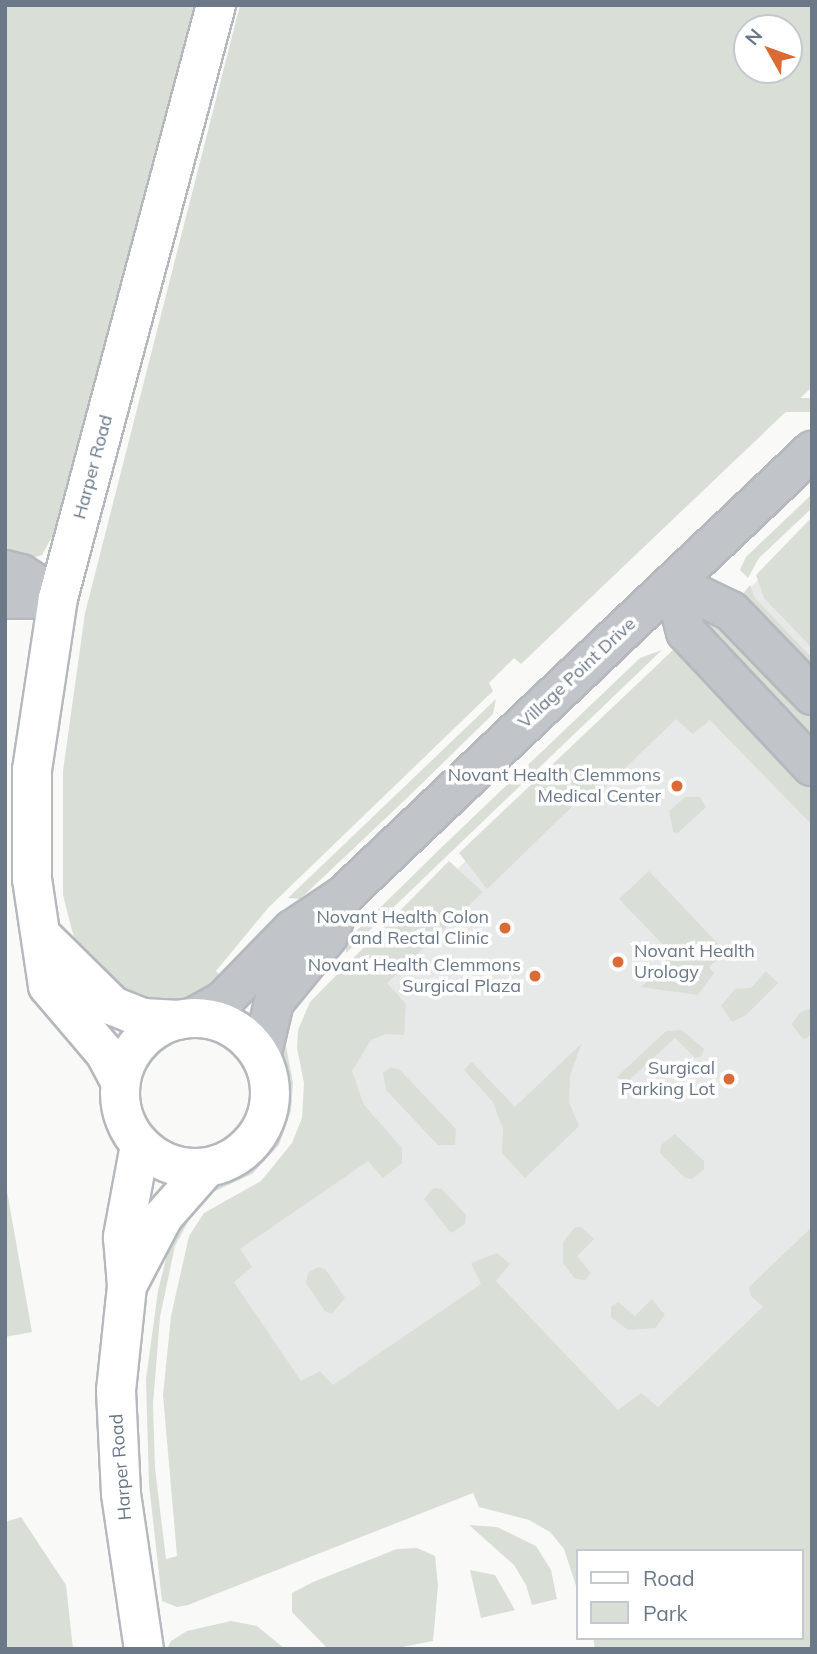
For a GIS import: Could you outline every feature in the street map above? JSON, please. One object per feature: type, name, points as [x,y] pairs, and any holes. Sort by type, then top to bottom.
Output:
[{"type":"main road","name":"Harper Road","points":[[120,1081],[105,1053],[48,986],[43,937],[32,879],[31,783],[58,598],[216,5]]},
{"type":"main road","points":[[43,937],[113,1006],[143,1018],[185,1019],[232,1028],[261,1057],[269,1080],[270,1104],[262,1127],[248,1146],[230,1161],[206,1168],[182,1168],[159,1160],[140,1145],[123,1115],[120,1081],[134,1048],[162,1025],[185,1019]]},
{"type":"main road","name":"Harper Road","points":[[140,1145],[123,1237],[127,1286],[116,1391],[117,1442],[144,1649]]},
{"type":"main road","name":"Harper Road","points":[[127,1286],[151,1248],[163,1217],[206,1168]]},
{"type":"street","name":"Village Point Drive","points":[[185,1019],[223,1001],[292,930],[343,896],[812,451]]},
{"type":"street","points":[[5,570],[21,574],[58,598]]},
{"type":"street","points":[[673,583],[732,611],[812,695]]},
{"type":"street","points":[[673,583],[686,632],[812,766]]},
{"type":"street","points":[[5,599],[58,598]]},
{"type":"street","name":"Village Point Drive","points":[[261,1057],[274,1002],[328,936],[343,896]]},
{"type":"shaded area","name":"Novant Health Clemmons Medical Center","points":[[812,528],[812,1359],[709,1423],[316,1416],[213,1314],[235,1239],[289,1158],[310,1104],[313,1008]]},
{"type":"green space","points":[[5,5],[199,5],[54,533],[42,555],[24,561],[5,556]]},
{"type":"green space","points":[[240,5],[812,5],[812,387],[521,664],[514,658],[489,683],[493,691],[268,908],[216,971],[229,983],[185,1007],[125,1000],[75,942],[63,895],[63,771],[85,613]]},
{"type":"green space","points":[[424,398],[812,398],[812,412],[424,412]]},
{"type":"green space","points":[[812,494],[812,508],[759,558],[748,578],[740,570],[746,557]]},
{"type":"green space","points":[[812,517],[812,648],[764,598],[756,575]]},
{"type":"green space","points":[[750,585],[755,598],[812,658],[812,670],[745,600],[742,595]]},
{"type":"green space","points":[[707,618],[719,623],[812,719],[812,745],[703,622]]},
{"type":"green space","points":[[662,650],[346,953],[346,941],[443,846],[640,658]]},
{"type":"green space","points":[[673,650],[679,651],[812,784],[812,825],[710,720],[693,734],[676,719],[593,799],[587,792],[487,889],[459,853]]},
{"type":"green space","points":[[496,699],[493,714],[407,798],[300,899],[288,898]]},
{"type":"green space","points":[[685,797],[700,797],[706,807],[678,833],[673,832],[669,811]]},
{"type":"green space","points":[[449,861],[483,892],[387,983],[406,1004],[404,1035],[386,1034],[371,1040],[352,1071],[364,1105],[402,1148],[402,1163],[383,1178],[368,1161],[240,1249],[252,1267],[234,1282],[301,1381],[320,1371],[333,1385],[481,1284],[471,1263],[497,1253],[510,1264],[496,1281],[618,1410],[641,1393],[658,1407],[763,1307],[750,1295],[749,1287],[812,1227],[812,1649],[595,1649],[593,1640],[803,1640],[803,1549],[576,1549],[576,1586],[564,1549],[550,1532],[529,1520],[479,1507],[473,1493],[188,1605],[177,1607],[162,1601],[149,1484],[146,1379],[158,1291],[174,1226],[210,1187],[244,1172],[271,1146],[285,1114],[287,1085],[280,1049],[284,1021],[290,1023],[286,1046],[293,1083],[291,1111],[279,1145],[252,1174],[211,1193],[196,1207],[175,1246],[160,1317],[153,1404],[155,1468],[166,1559],[177,1556],[163,1395],[171,1316],[189,1236],[204,1213],[261,1181],[292,1143],[302,1118],[304,1083],[297,1048],[298,1030],[310,1002]]},
{"type":"green space","points":[[649,871],[726,952],[709,967],[714,973],[698,995],[641,987],[674,956],[619,899]]},
{"type":"green space","points":[[766,971],[778,983],[746,1015],[732,1022],[721,1006],[735,989],[751,988]]},
{"type":"green space","points":[[812,1008],[812,1033],[804,1040],[791,1024],[801,1012]]},
{"type":"green space","points":[[682,1030],[704,1049],[702,1056],[695,1058],[675,1038],[625,1084],[617,1077],[666,1031]]},
{"type":"green space","points":[[582,1043],[570,1075],[569,1102],[579,1126],[525,1178],[502,1153],[503,1129],[493,1102],[464,1070],[472,1062],[515,1107]]},
{"type":"green space","points":[[391,1067],[400,1070],[456,1129],[455,1145],[438,1145],[386,1090],[383,1073]]},
{"type":"green space","points":[[675,1134],[704,1161],[704,1169],[692,1179],[685,1178],[660,1153],[661,1145]]},
{"type":"green space","points":[[5,1180],[32,1332],[5,1337]]},
{"type":"green space","points":[[434,1188],[442,1189],[466,1215],[465,1224],[451,1233],[424,1199]]},
{"type":"green space","points":[[575,1227],[582,1227],[594,1239],[577,1256],[591,1273],[585,1280],[575,1279],[563,1263],[563,1242]]},
{"type":"green space","points":[[318,1267],[326,1270],[345,1298],[332,1314],[325,1311],[306,1283],[308,1273]]},
{"type":"green space","points":[[652,1299],[665,1315],[655,1328],[628,1330],[611,1317],[611,1307],[618,1302],[635,1316]]},
{"type":"green space","points":[[21,1517],[66,1585],[73,1649],[5,1649],[5,1522]]},
{"type":"green space","points":[[469,1525],[497,1527],[536,1546],[551,1570],[557,1599],[532,1605],[526,1585],[514,1565]]},
{"type":"green space","points":[[417,1548],[435,1556],[438,1586],[433,1641],[392,1649],[328,1649],[292,1612],[292,1593],[313,1582],[397,1549]]},
{"type":"green space","points":[[470,1570],[495,1575],[515,1610],[481,1618]]},
{"type":"green space","points":[[231,1621],[257,1626],[285,1649],[167,1649],[171,1641],[187,1631]]},
{"type":"place","name":"Novant Health Clemmons Medical Center","points":[[677,786]]},
{"type":"place","name":"Novant Health Colon and Rectal Clinic","points":[[505,928]]},
{"type":"place","name":"Novant Health Urology","points":[[618,962]]},
{"type":"place","name":"Novant Health Clemmons Surgical Plaza","points":[[535,976]]},
{"type":"place","name":"Surgical Parking Lot","points":[[729,1079]]}]
